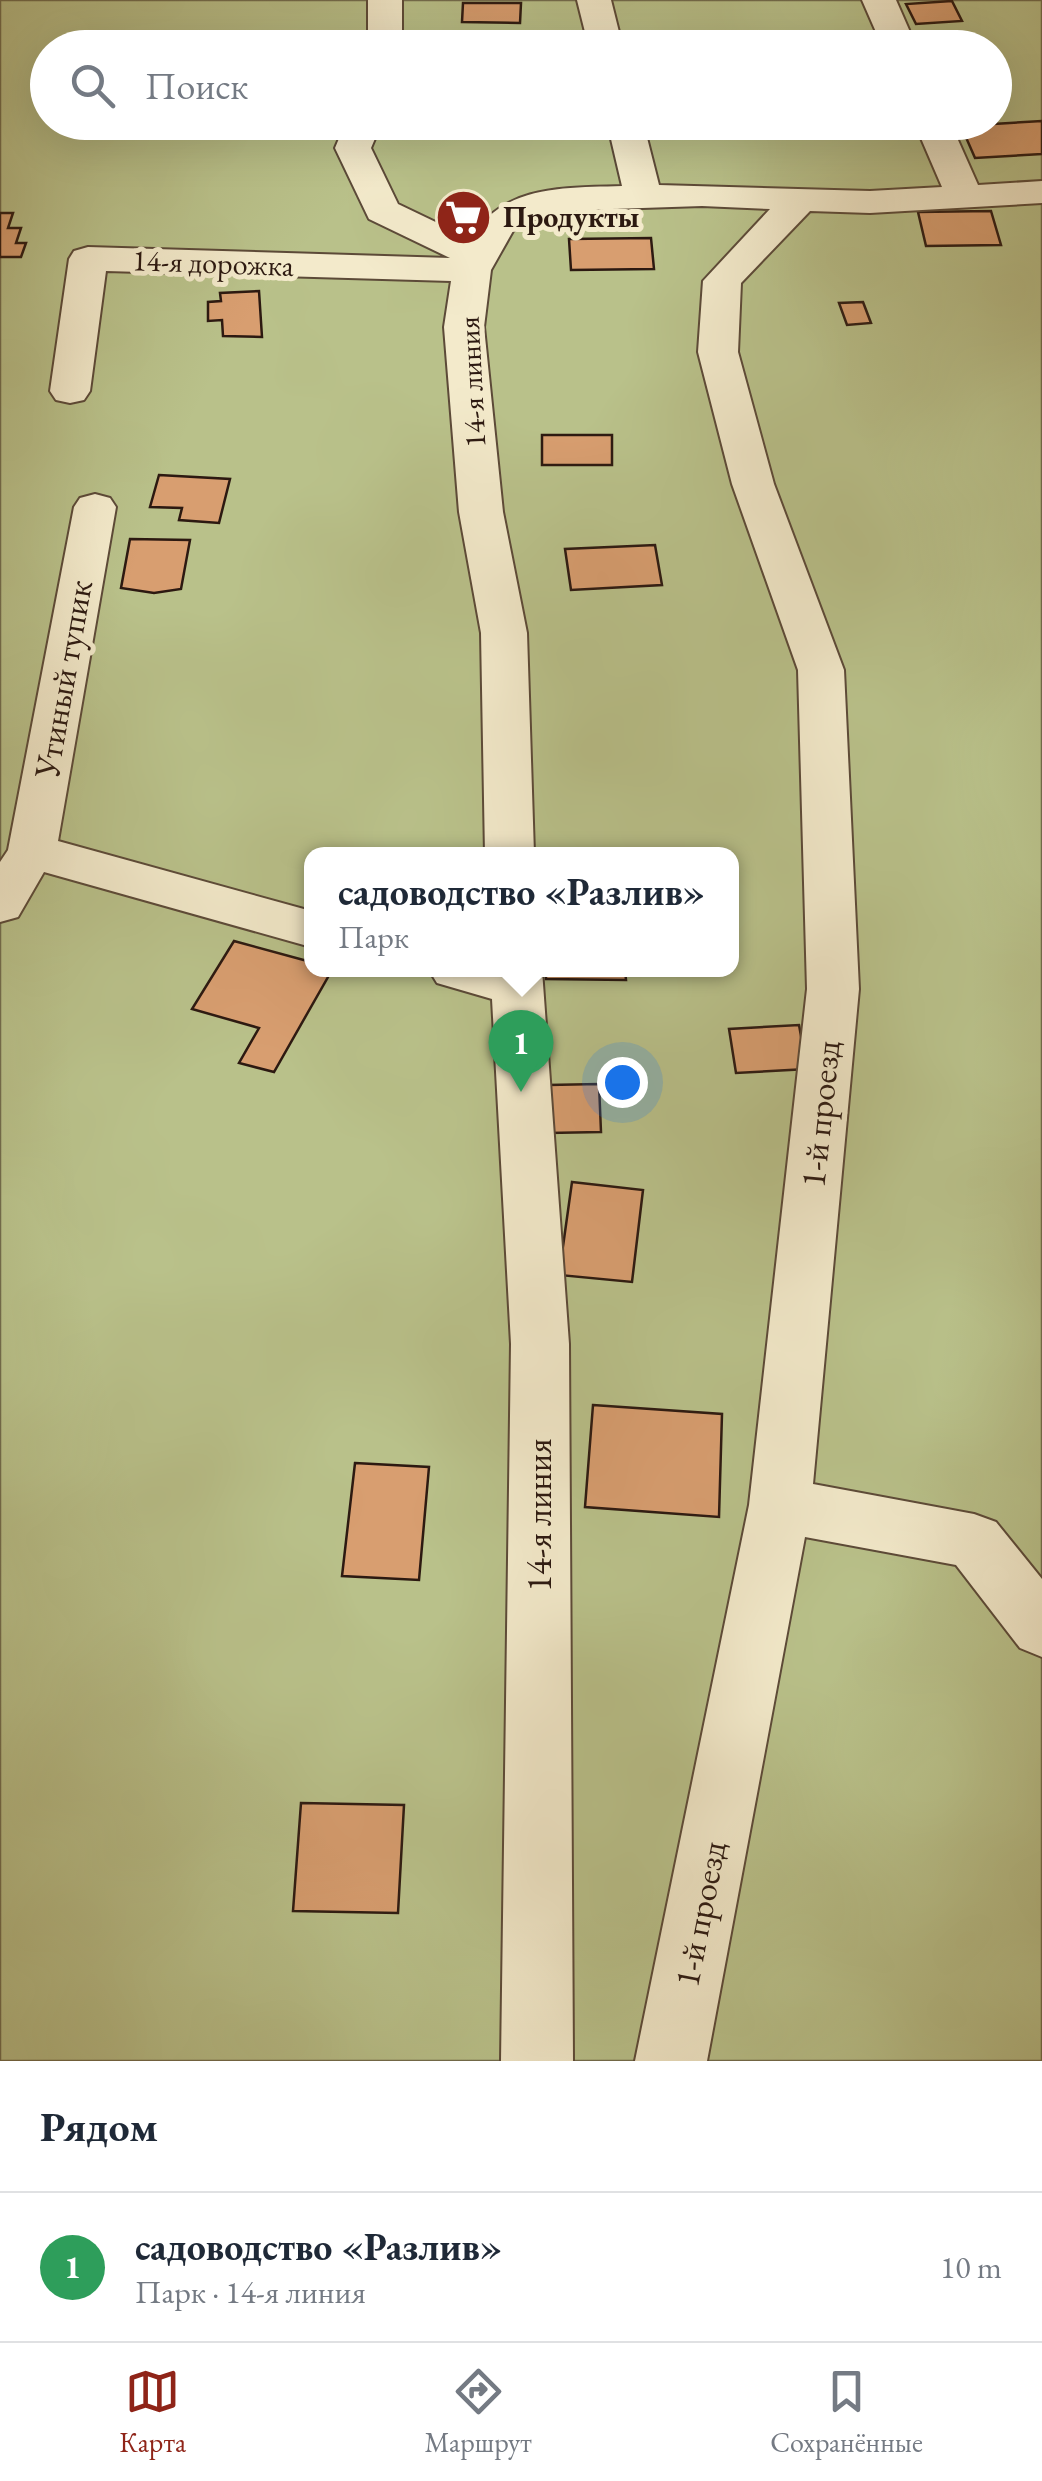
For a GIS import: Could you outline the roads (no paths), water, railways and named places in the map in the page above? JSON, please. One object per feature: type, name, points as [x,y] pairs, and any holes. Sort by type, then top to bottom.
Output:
[{"type":"street","points":[[385,0],[385,30]]},
{"type":"street","points":[[594,0],[602,30]]},
{"type":"street","points":[[879,0],[892,30]]},
{"type":"street","points":[[356,140],[353,148],[382,212],[475,264]]},
{"type":"street","points":[[629,140],[643,195]]},
{"type":"street","points":[[940,140],[964,195]]},
{"type":"street","name":"14-я линия","points":[[508,847],[504,633],[482,512],[464,327],[475,264],[498,224],[546,200],[643,195],[870,202],[1042,192]]},
{"type":"street","name":"1-й проезд","points":[[670,2061],[780,1505],[833,989],[821,670],[753,484],[718,352],[722,282],[798,202]]},
{"type":"street","name":"14-я дорожка","points":[[70,391],[88,259],[475,264]]},
{"type":"street","name":"Утиный тупик","points":[[0,904],[32,851],[95,508]]},
{"type":"street","points":[[32,851],[304,927]]},
{"type":"street","name":"14-я линия","points":[[517,978],[540,1344],[537,2061]]},
{"type":"street","points":[[780,1505],[974,1541],[1042,1628]]},
{"type":"place","name":"Продукты","points":[[464,217]]},
{"type":"place","name":"садоводство «Разлив»","points":[[521,1092]]}]
